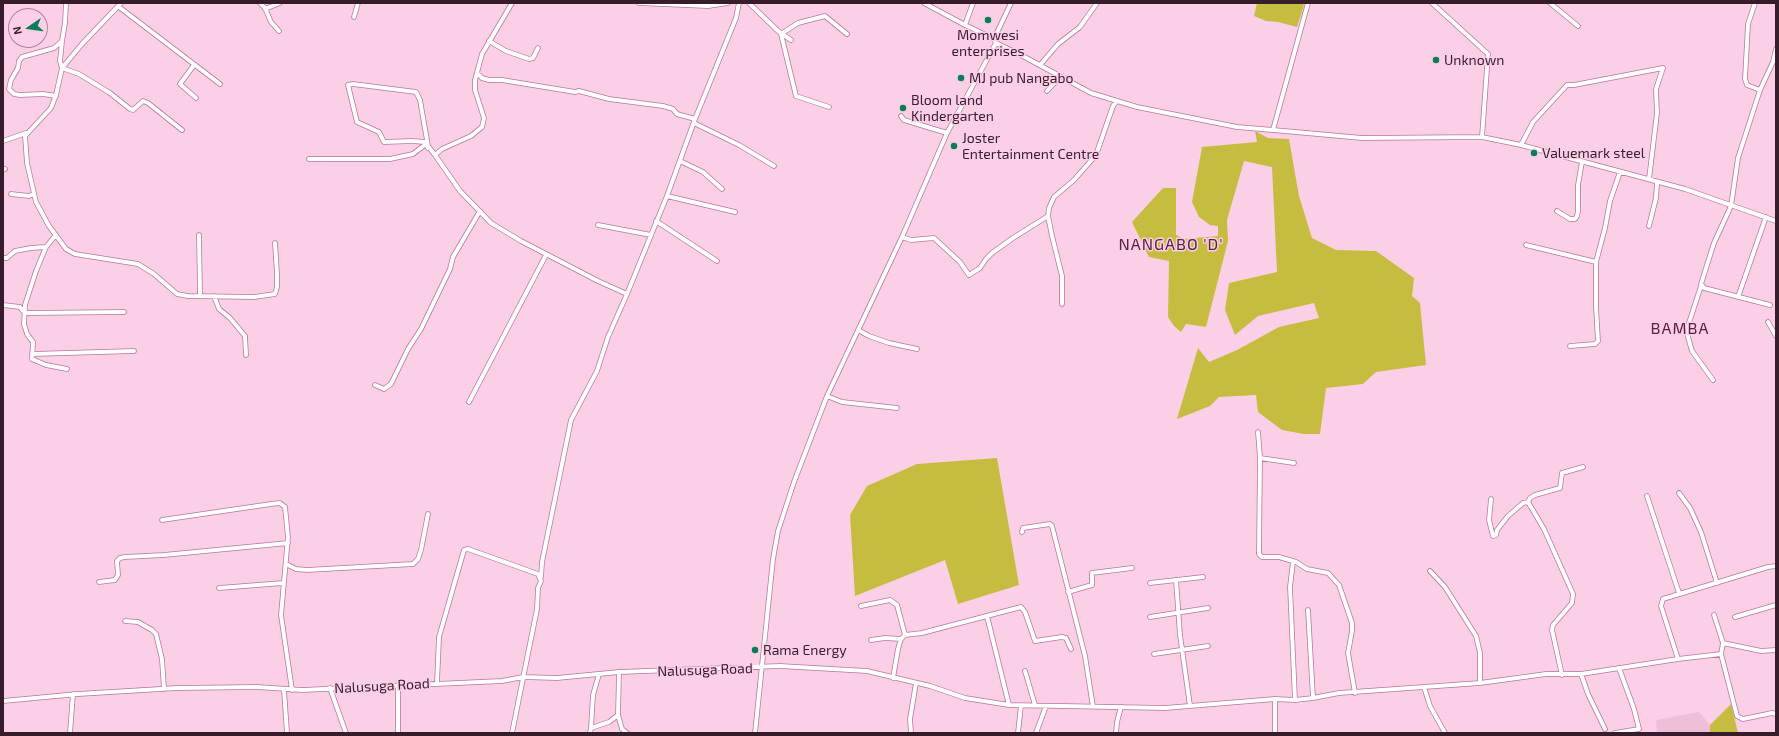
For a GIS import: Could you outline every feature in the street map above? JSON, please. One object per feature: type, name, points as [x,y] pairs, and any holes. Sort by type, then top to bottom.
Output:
[{"type":"street","points":[[62,68],[60,61],[66,3]]},
{"type":"street","points":[[260,3],[265,9],[269,19],[280,31]]},
{"type":"street","points":[[265,9],[280,3]]},
{"type":"street","points":[[354,17],[358,3]]},
{"type":"street","points":[[435,155],[442,149],[471,136],[482,127],[484,118],[483,112],[475,90],[480,59],[512,3]]},
{"type":"street","points":[[640,3],[708,6],[728,3]]},
{"type":"street","points":[[512,733],[537,610],[538,588],[544,554],[571,420],[597,371],[608,337],[667,196],[694,121],[736,18],[739,3]]},
{"type":"street","points":[[749,3],[782,34],[791,40]]},
{"type":"street","points":[[924,3],[1091,93],[1137,108],[1237,127],[1362,138],[1482,137],[1521,144],[1648,179],[1776,221]]},
{"type":"street","points":[[965,25],[971,11],[972,3]]},
{"type":"street","points":[[755,733],[772,566],[778,531],[794,482],[827,396],[902,237],[947,134],[995,41],[1011,3]]},
{"type":"street","points":[[1040,65],[1058,44],[1080,27],[1097,3]]},
{"type":"street","points":[[1273,130],[1308,3]]},
{"type":"street","points":[[1432,3],[1488,54],[1482,137]]},
{"type":"street","points":[[1550,3],[1578,26]]},
{"type":"street","points":[[1755,3],[1748,24],[1745,79],[1747,85],[1760,90]]},
{"type":"street","points":[[3,141],[26,133],[44,118],[51,108],[56,96],[62,68],[82,44],[120,5],[194,65],[220,84]]},
{"type":"street","points":[[782,34],[798,23],[825,16],[847,34]]},
{"type":"street","points":[[782,34],[796,96],[829,107]]},
{"type":"street","points":[[56,96],[43,94],[20,95],[14,94],[9,89],[11,80],[22,57],[54,48],[62,41]]},
{"type":"street","points":[[489,41],[506,51],[528,59],[533,58],[538,48]]},
{"type":"street","points":[[1713,380],[1692,351],[1687,328],[1714,243],[1732,206],[1737,164],[1760,90],[1773,62],[1776,49]]},
{"type":"street","points":[[194,65],[180,84],[196,98]]},
{"type":"street","points":[[62,68],[79,74],[110,93],[130,109],[133,110],[143,101],[148,103],[182,130]]},
{"type":"street","points":[[1521,144],[1533,122],[1567,85],[1574,85],[1663,68],[1656,89],[1657,113],[1648,179]]},
{"type":"street","points":[[477,73],[482,78],[489,80],[502,80],[575,92],[579,91],[609,99],[663,106],[673,109],[677,114],[694,121],[739,145],[774,166]]},
{"type":"street","points":[[1047,91],[1060,77]]},
{"type":"street","points":[[427,146],[420,100],[416,92],[353,84],[348,85],[357,122],[379,132],[384,142],[425,142],[427,146],[460,191],[496,228],[609,287],[627,294]]},
{"type":"street","points":[[1062,304],[1062,276],[1048,216],[1049,208],[1054,198],[1074,180],[1096,155],[1113,106],[1116,102]]},
{"type":"street","points":[[901,116],[904,120],[947,134]]},
{"type":"street","points":[[26,133],[25,140],[27,163],[40,213],[55,236],[66,249],[75,254],[138,264],[154,274],[177,294],[200,296],[254,296],[275,294],[277,287],[275,243]]},
{"type":"street","points":[[20,136],[25,140]]},
{"type":"street","points":[[310,159],[390,159],[413,154],[427,146]]},
{"type":"street","points":[[680,161],[703,172],[722,189]]},
{"type":"street","points":[[1557,211],[1570,219],[1575,219],[1577,216],[1578,186],[1582,162]]},
{"type":"street","points":[[1570,346],[1595,344],[1598,341],[1596,262],[1605,228],[1610,200],[1620,172]]},
{"type":"street","points":[[1650,226],[1656,198],[1657,183]]},
{"type":"street","points":[[11,194],[29,196],[34,194]]},
{"type":"street","points":[[667,196],[735,212]]},
{"type":"street","points":[[375,385],[384,389],[391,384],[408,349],[421,329],[450,269],[453,257],[480,211]]},
{"type":"street","points":[[902,237],[910,240],[932,238],[937,240],[960,262],[969,275],[980,268],[992,253],[1048,216]]},
{"type":"street","points":[[1738,297],[1766,217]]},
{"type":"street","points":[[656,220],[717,261]]},
{"type":"street","points":[[598,225],[651,235]]},
{"type":"street","points":[[199,235],[200,296]]},
{"type":"street","points":[[55,236],[46,247],[28,295],[24,312],[25,330],[33,342],[32,359],[42,364],[67,369]]},
{"type":"street","points":[[1526,245],[1596,262]]},
{"type":"street","points":[[3,258],[7,258],[15,251],[46,247]]},
{"type":"street","points":[[469,402],[546,254]]},
{"type":"street","points":[[1701,286],[1770,305]]},
{"type":"street","points":[[214,296],[219,309],[230,318],[245,336],[246,355]]},
{"type":"street","points":[[3,305],[20,307],[24,312]]},
{"type":"street","points":[[24,312],[124,312]]},
{"type":"street","points":[[1768,322],[1776,336]]},
{"type":"street","points":[[858,330],[869,336],[889,343],[917,349]]},
{"type":"street","points":[[32,354],[134,351]]},
{"type":"street","points":[[827,396],[842,402],[897,408]]},
{"type":"street","points":[[1258,432],[1260,458],[1259,554],[1262,557],[1279,557],[1307,569],[1328,573],[1339,585],[1352,623],[1348,653],[1355,693]]},
{"type":"street","points":[[1260,458],[1294,463]]},
{"type":"street","points":[[1491,499],[1489,520],[1493,536],[1496,536],[1497,530],[1508,516],[1523,503],[1528,502],[1530,498],[1560,488],[1562,473],[1583,467]]},
{"type":"street","points":[[1679,493],[1690,508],[1701,532],[1717,583]]},
{"type":"street","points":[[1647,496],[1679,593]]},
{"type":"street","points":[[1528,502],[1544,529],[1573,594],[1572,603],[1553,625],[1552,635],[1562,674]]},
{"type":"street","points":[[162,520],[280,503],[283,504],[286,510],[288,543],[281,615],[292,690]]},
{"type":"street","points":[[286,564],[302,570],[413,564],[418,559],[421,550],[428,514]]},
{"type":"street","points":[[1022,522],[1022,530],[1050,524],[1052,526],[1063,564],[1068,592],[1085,656],[1093,707]]},
{"type":"street","points":[[100,582],[115,580],[118,575],[117,561],[120,558],[164,556],[288,543]]},
{"type":"street","points":[[437,683],[439,637],[464,550],[468,549],[538,574],[541,577]]},
{"type":"street","points":[[1293,562],[1290,587],[1295,700]]},
{"type":"street","points":[[1678,659],[1661,603],[1663,599],[1768,567],[1776,566]]},
{"type":"street","points":[[1068,592],[1091,586],[1092,572],[1132,568]]},
{"type":"street","points":[[1430,572],[1445,587],[1476,636],[1480,653],[1480,683]]},
{"type":"street","points":[[1150,583],[1203,577]]},
{"type":"street","points":[[1176,580],[1182,650],[1190,706]]},
{"type":"street","points":[[219,588],[283,583]]},
{"type":"street","points":[[861,606],[890,600],[896,602],[905,635]]},
{"type":"street","points":[[1735,617],[1776,605]]},
{"type":"street","points":[[893,678],[898,649],[901,639],[905,635],[922,633],[1021,607],[1026,612],[1035,641],[1062,637],[1068,640],[1071,649]]},
{"type":"street","points":[[1150,617],[1208,608]]},
{"type":"street","points":[[1308,610],[1313,698]]},
{"type":"street","points":[[1714,615],[1723,642],[1721,654],[1737,716],[1743,719],[1772,713],[1776,714]]},
{"type":"street","points":[[987,616],[1009,705]]},
{"type":"street","points":[[125,621],[138,622],[149,627],[156,634],[162,658],[164,689]]},
{"type":"street","points":[[871,640],[885,638],[901,639]]},
{"type":"street","points":[[1723,642],[1761,651],[1776,650]]},
{"type":"street","points":[[1154,654],[1208,646]]},
{"type":"street","name":"Nalusuga Road","points":[[3,701],[73,694],[164,689],[257,687],[292,690],[502,681],[523,677],[557,678],[620,672],[762,668],[780,666],[867,671],[916,683],[965,698],[1009,705],[1165,708],[1275,699],[1295,700],[1338,693],[1480,683],[1546,674],[1581,674],[1721,654]]},
{"type":"street","points":[[1615,733],[1639,729],[1634,709],[1619,668]]},
{"type":"street","points":[[1025,671],[1035,705]]},
{"type":"street","points":[[620,672],[618,715],[622,729],[627,733]]},
{"type":"street","points":[[598,674],[593,695],[590,731],[610,722],[618,715]]},
{"type":"street","points":[[1581,674],[1588,694],[1605,729]]},
{"type":"street","points":[[911,733],[910,719],[916,683]]},
{"type":"street","points":[[398,685],[398,733]]},
{"type":"street","points":[[1424,687],[1430,706],[1444,733]]},
{"type":"street","points":[[330,688],[346,733]]},
{"type":"street","points":[[284,690],[287,733]]},
{"type":"street","points":[[70,733],[73,694]]},
{"type":"street","points":[[1275,699],[1276,733]]},
{"type":"street","points":[[1018,733],[1020,705]]},
{"type":"street","points":[[1036,733],[1046,706]]},
{"type":"street","points":[[1116,733],[1121,707]]},
{"type":"shaded area","points":[[1257,3],[1302,3],[1304,5],[1297,27],[1278,22],[1266,21],[1254,16]]},
{"type":"shaded area","points":[[1255,131],[1268,138],[1289,139],[1299,196],[1312,238],[1336,250],[1376,251],[1414,278],[1412,296],[1420,303],[1426,365],[1376,372],[1363,384],[1326,388],[1320,434],[1304,434],[1282,430],[1258,412],[1256,395],[1219,397],[1210,406],[1177,419],[1198,348],[1209,362],[1237,350],[1279,327],[1319,318],[1314,303],[1258,316],[1235,335],[1225,310],[1229,283],[1277,272],[1272,167],[1244,161],[1227,220],[1228,241],[1206,327],[1186,324],[1181,332],[1174,326],[1168,317],[1169,261],[1149,257],[1132,222],[1163,188],[1176,188],[1176,235],[1184,239],[1218,236],[1218,226],[1210,225],[1199,217],[1192,202],[1202,147],[1257,142]]},
{"type":"shaded area","points":[[997,458],[1019,585],[958,604],[945,560],[855,596],[850,515],[867,486],[917,464]]},
{"type":"shaded area","points":[[1731,704],[1738,733],[1710,733],[1710,725]]},
{"type":"shaded area","points":[[1699,712],[1710,725],[1710,733],[1657,733],[1656,720]]},
{"type":"place","name":"Momwesi enterprises","points":[[988,20]]},
{"type":"place","name":"Unknown","points":[[1436,60]]},
{"type":"place","name":"MJ pub Nangabo","points":[[961,78]]},
{"type":"place","name":"Bloom land Kindergarten","points":[[903,108]]},
{"type":"place","name":"Joster Entertainment Centre","points":[[954,146]]},
{"type":"place","name":"Valuemark steel","points":[[1534,153]]},
{"type":"place","name":"Rama Energy","points":[[755,650]]},
{"type":"district","name":"NANGABO 'D'","points":[[1171,245]]},
{"type":"district","name":"BAMBA","points":[[1680,329]]}]
